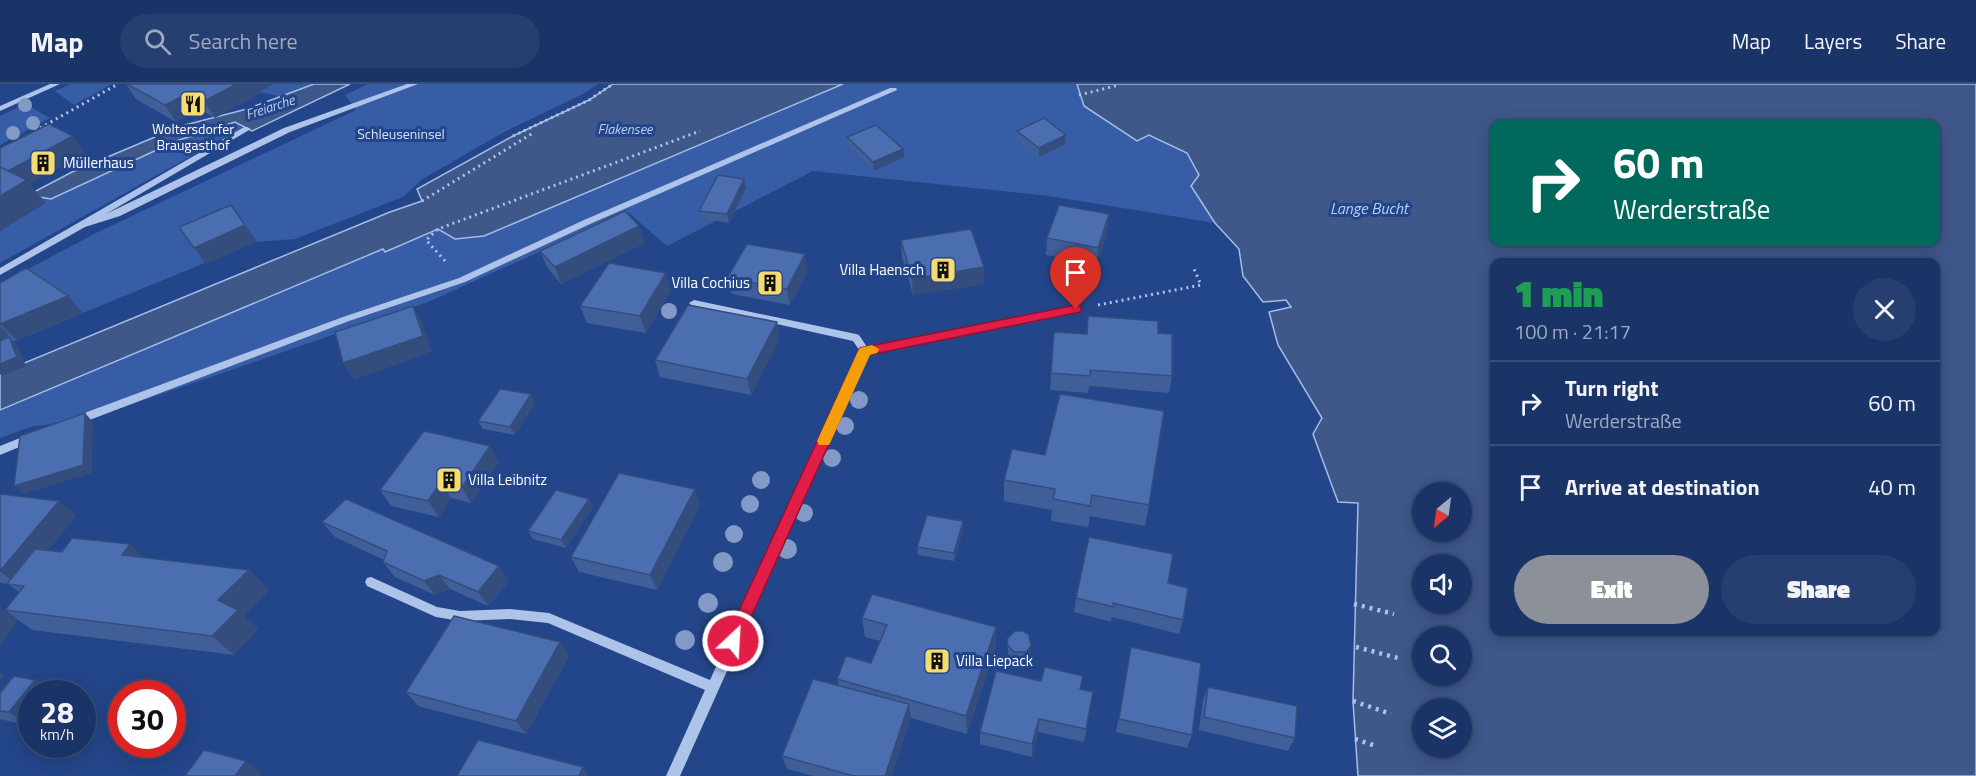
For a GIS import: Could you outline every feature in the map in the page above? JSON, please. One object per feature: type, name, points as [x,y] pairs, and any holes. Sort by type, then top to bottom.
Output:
[{"type":"street","points":[[0,109],[56,84]]},
{"type":"street","points":[[81,225],[117,214],[286,130],[414,84]]},
{"type":"street","points":[[68,424],[346,319],[462,280],[587,222],[893,90]]},
{"type":"street","points":[[0,272],[246,129]]},
{"type":"street","points":[[694,303],[856,338],[865,351]]},
{"type":"street","points":[[865,351],[1076,309]]},
{"type":"street","points":[[673,776],[865,351]]},
{"type":"street","points":[[0,451],[45,432]]},
{"type":"street","points":[[371,582],[436,612],[460,616],[510,615],[549,618],[712,687]]},
{"type":"path","points":[[28,135],[118,84]]},
{"type":"path","points":[[513,136],[589,100],[613,84]]},
{"type":"path","points":[[1079,95],[1119,85]]},
{"type":"path","points":[[462,280],[426,240],[438,229],[700,131]]},
{"type":"path","points":[[422,201],[533,133]]},
{"type":"path","points":[[1076,309],[1201,285],[1194,269]]},
{"type":"path","points":[[1354,604],[1394,614]]},
{"type":"path","points":[[1356,647],[1402,658]]},
{"type":"path","points":[[1353,701],[1391,714]]},
{"type":"path","points":[[1355,739],[1376,746]]},
{"type":"green space","points":[[71,84],[112,84],[74,105],[55,91]]},
{"type":"green space","points":[[273,84],[314,84],[283,97],[259,92]]},
{"type":"green space","name":"Schleuseninsel","points":[[368,84],[598,84],[583,94],[506,131],[421,180],[403,197],[295,239],[256,242],[0,347],[0,284],[96,233],[356,110],[345,95]]},
{"type":"green space","points":[[843,84],[1077,84],[1084,106],[1137,141],[1149,135],[1187,153],[1199,175],[1191,186],[1215,223],[1049,196],[813,171],[667,246],[628,212],[428,302],[95,417],[30,427],[0,438],[0,410],[383,249],[386,252],[438,229],[455,239]]},
{"type":"green space","points":[[25,104],[50,118],[0,145],[0,116]]},
{"type":"green space","points":[[236,122],[243,127],[0,263],[0,231],[39,197],[115,168],[176,141]]},
{"type":"water","name":"Freiarche","points":[[314,84],[350,84],[252,131],[235,122],[176,141],[51,199],[39,197],[34,192],[72,172],[181,126],[247,109]]},
{"type":"water","name":"Flakensee","points":[[613,84],[843,84],[484,236],[455,239],[438,229],[385,252],[383,249],[0,410],[0,373],[390,212],[422,201],[417,189],[513,136],[589,100]]},
{"type":"water","name":"Lange Bucht","points":[[1077,84],[1976,84],[1976,776],[1358,776],[1353,701],[1358,503],[1338,502],[1313,434],[1322,418],[1278,345],[1269,312],[1291,307],[1286,300],[1263,302],[1243,276],[1239,249],[1215,223],[1191,186],[1199,175],[1187,153],[1149,135],[1137,141],[1084,106]]},
{"type":"building","points":[[127,84],[237,84],[204,101],[189,93],[165,105]]},
{"type":"building","points":[[1044,118],[1066,135],[1039,148],[1017,131]]},
{"type":"building","points":[[49,124],[73,136],[8,171],[0,167],[0,148]]},
{"type":"building","points":[[876,125],[903,149],[873,162],[847,137]]},
{"type":"building","points":[[0,167],[27,180],[0,196]]},
{"type":"building","points":[[718,175],[744,179],[727,214],[699,211]]},
{"type":"building","points":[[231,205],[245,225],[194,248],[179,227]]},
{"type":"building","points":[[1059,205],[1109,214],[1098,248],[1047,238]]},
{"type":"building","points":[[625,211],[639,226],[555,267],[540,251]]},
{"type":"building","points":[[971,229],[984,267],[912,279],[901,240]]},
{"type":"building","points":[[747,244],[805,254],[787,289],[727,278]]},
{"type":"building","points":[[609,263],[666,273],[640,316],[580,306]]},
{"type":"building","points":[[26,268],[68,296],[0,324],[0,283]]},
{"type":"building","points":[[688,305],[777,322],[747,379],[655,360]]},
{"type":"building","points":[[413,306],[423,336],[343,363],[335,332]]},
{"type":"building","points":[[1088,316],[1158,321],[1158,333],[1172,334],[1172,376],[1090,370],[1090,376],[1051,373],[1054,332],[1087,334]]},
{"type":"building","points":[[9,337],[17,357],[0,364],[0,341]]},
{"type":"building","points":[[500,389],[531,394],[510,427],[478,421]]},
{"type":"building","points":[[1060,394],[1164,411],[1149,505],[1092,495],[1090,506],[1053,499],[1055,489],[1004,480],[1012,449],[1045,455]]},
{"type":"building","points":[[85,413],[83,465],[14,486],[20,436]]},
{"type":"building","points":[[424,431],[490,446],[462,487],[441,482],[428,501],[380,490]]},
{"type":"building","points":[[619,473],[695,489],[650,575],[571,557]]},
{"type":"building","points":[[556,490],[589,499],[561,540],[528,531]]},
{"type":"building","points":[[0,495],[59,501],[0,571]]},
{"type":"building","points":[[346,499],[499,566],[478,592],[439,575],[424,581],[383,562],[387,551],[322,522]]},
{"type":"building","points":[[927,515],[963,521],[954,553],[917,547]]},
{"type":"building","points":[[1089,537],[1173,554],[1168,583],[1188,588],[1183,620],[1113,603],[1114,607],[1076,598]]},
{"type":"building","points":[[72,538],[130,544],[122,555],[249,570],[218,600],[238,610],[212,636],[5,610],[24,586],[7,584],[35,549],[62,552]]},
{"type":"building","name":"Villa Liepack","points":[[872,594],[996,627],[966,716],[837,679],[846,656],[871,663],[887,625],[862,618]]},
{"type":"building","points":[[454,616],[560,642],[516,721],[406,692]]},
{"type":"building","points":[[1015,631],[1023,631],[1029,635],[1031,646],[1026,652],[1014,652],[1008,646],[1007,639]]},
{"type":"building","points":[[1131,647],[1201,663],[1192,735],[1119,719]]},
{"type":"building","points":[[1045,667],[1083,676],[1080,689],[1093,692],[1086,729],[1039,719],[1032,744],[980,732],[996,671],[1041,681]]},
{"type":"building","points":[[14,676],[35,680],[18,680],[18,701],[9,712],[0,711],[1,692]]},
{"type":"building","points":[[813,679],[909,704],[885,776],[854,776],[782,756]]},
{"type":"building","points":[[1208,687],[1297,706],[1295,738],[1204,717]]},
{"type":"building","points":[[478,740],[583,767],[579,776],[457,776]]},
{"type":"building","points":[[204,750],[246,761],[235,776],[185,776]]},
{"type":"slow traffic","points":[[824,441],[865,351],[872,349]]},
{"type":"place","name":"Woltersdorfer Braugasthof","points":[[193,104]]},
{"type":"place","name":"Müllerhaus","points":[[43,163]]},
{"type":"place","name":"Villa Haensch","points":[[943,270]]},
{"type":"place","name":"Villa Cochius","points":[[770,283]]},
{"type":"place","name":"Villa Leibnitz","points":[[449,480]]},
{"type":"place","name":"Villa Liepack","points":[[937,661]]},
{"type":"route","points":[[733,641],[865,351],[1076,309]]}]
